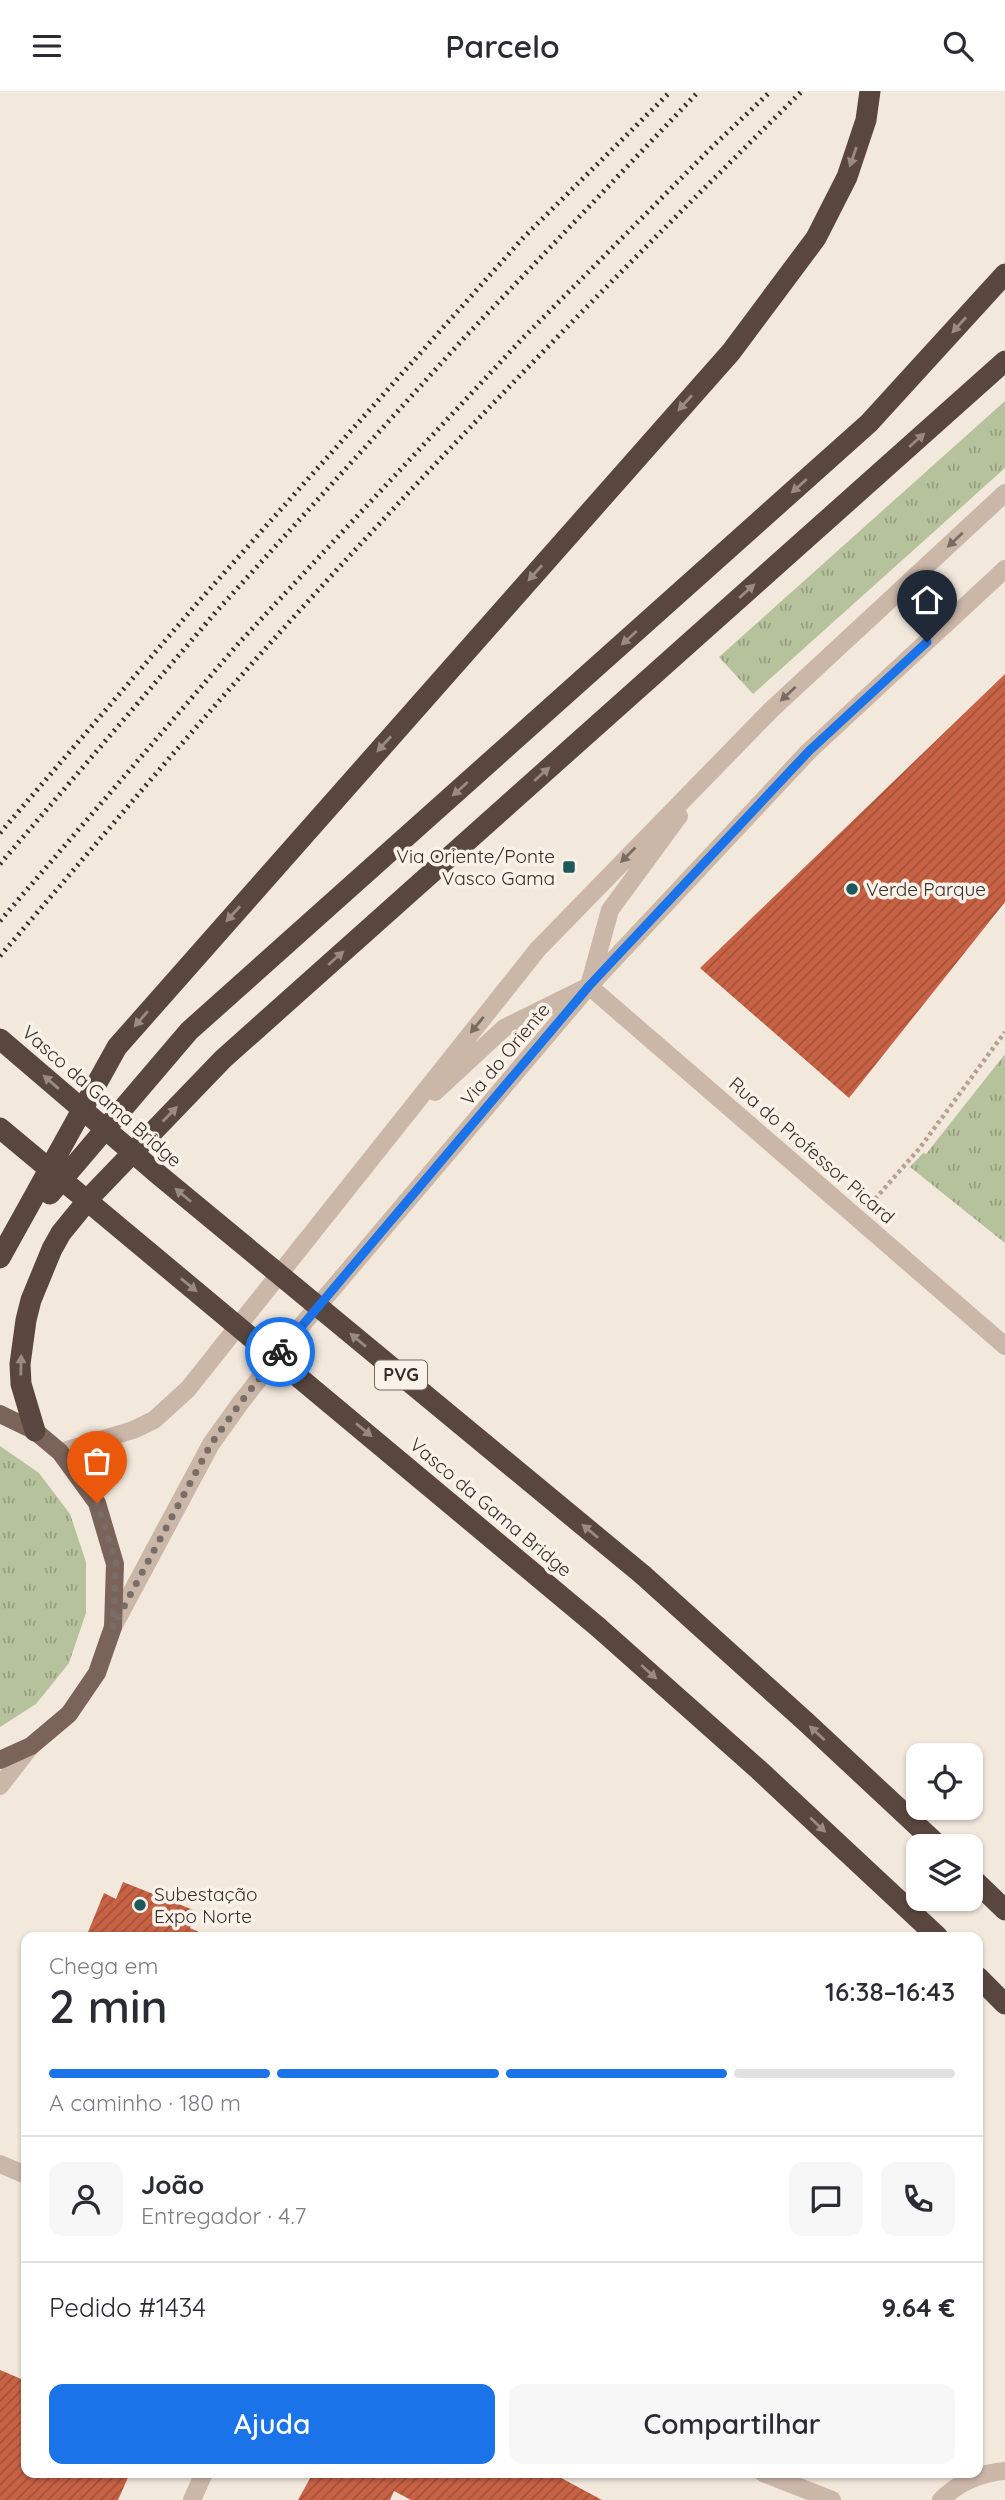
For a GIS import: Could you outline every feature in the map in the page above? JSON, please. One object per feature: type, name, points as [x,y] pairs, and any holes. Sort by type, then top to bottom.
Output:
[{"type":"highway","points":[[0,1258],[117,1047],[731,352],[816,239],[847,177],[866,120],[870,91]]},
{"type":"highway","points":[[11,1238],[189,1031],[869,423],[1005,274]]},
{"type":"highway","points":[[35,1431],[21,1384],[21,1352],[26,1320],[31,1300],[52,1249],[61,1233],[92,1195],[223,1059],[1005,361]]},
{"type":"highway","name":"Vasco da Gama Bridge","points":[[0,1038],[169,1184],[643,1575],[926,1834]]},
{"type":"highway","name":"Vasco da Gama Bridge","points":[[0,1128],[598,1627],[759,1770],[933,1932]]},
{"type":"highway","points":[[983,1889],[1005,1910]]},
{"type":"highway","points":[[983,1982],[1005,2004]]},
{"type":"main road","points":[[0,1414],[35,1431],[60,1452],[97,1503],[116,1563],[113,1627],[97,1674],[69,1714],[31,1747],[0,1760]]},
{"type":"street","name":"Via do Oriente","points":[[60,1452],[144,1425],[154,1420],[180,1397],[538,949],[771,710],[1005,493]]},
{"type":"street","name":"Via do Oriente","points":[[113,1627],[211,1444],[300,1328],[589,986],[809,751],[1005,569]]},
{"type":"street","points":[[389,1136],[504,1028],[589,986],[610,911],[712,770]]},
{"type":"street","name":"Rua do Professor Picard","points":[[589,986],[1005,1346]]},
{"type":"street","points":[[0,1786],[31,1747]]},
{"type":"street","points":[[0,2164],[21,2173]]},
{"type":"street","points":[[983,2475],[1005,2471]]},
{"type":"street","points":[[192,2500],[202,2478]]},
{"type":"street","points":[[776,2478],[832,2500]]},
{"type":"street","points":[[941,2500],[960,2484],[973,2478]]},
{"type":"path","points":[[859,1217],[919,1149],[1005,1031]]},
{"type":"green space","points":[[1005,401],[1005,468],[753,694],[719,657]]},
{"type":"green space","points":[[1005,1054],[1005,1243],[910,1167],[923,1153],[926,1154]]},
{"type":"green space","points":[[0,1446],[39,1473],[70,1514],[86,1562],[86,1613],[69,1663],[36,1704],[0,1727]]},
{"type":"building","name":"Verde Parque","points":[[1005,674],[1005,902],[849,1098],[700,968]]},
{"type":"building","name":"Subestação Expo Norte","points":[[123,1882],[196,1911],[190,1928],[199,1932],[88,1932],[104,1893],[116,1899]]},
{"type":"building","points":[[0,2370],[21,2379],[21,2478],[128,2478],[118,2500],[0,2500]]},
{"type":"building","points":[[310,2478],[561,2478],[602,2500],[411,2500],[394,2491],[390,2500],[298,2500]]},
{"type":"railway","points":[[0,833],[200,600],[523,238],[671,91]]},
{"type":"railway","points":[[0,864],[215,613],[464,338],[699,91]]},
{"type":"railway","points":[[0,921],[238,644],[522,339],[771,91]]},
{"type":"railway","points":[[0,956],[322,586],[593,300],[802,91]]},
{"type":"way so far","points":[[97,1503],[116,1563],[113,1627],[211,1444],[280,1352]]},
{"type":"place","name":"Via Oriente/Ponte Vasco Gama","points":[[569,867]]},
{"type":"place","name":"Verde Parque","points":[[852,889]]},
{"type":"place","name":"Subestação Expo Norte","points":[[140,1905]]},
{"type":"route","points":[[280,1352],[589,986],[809,751],[927,642]]}]
